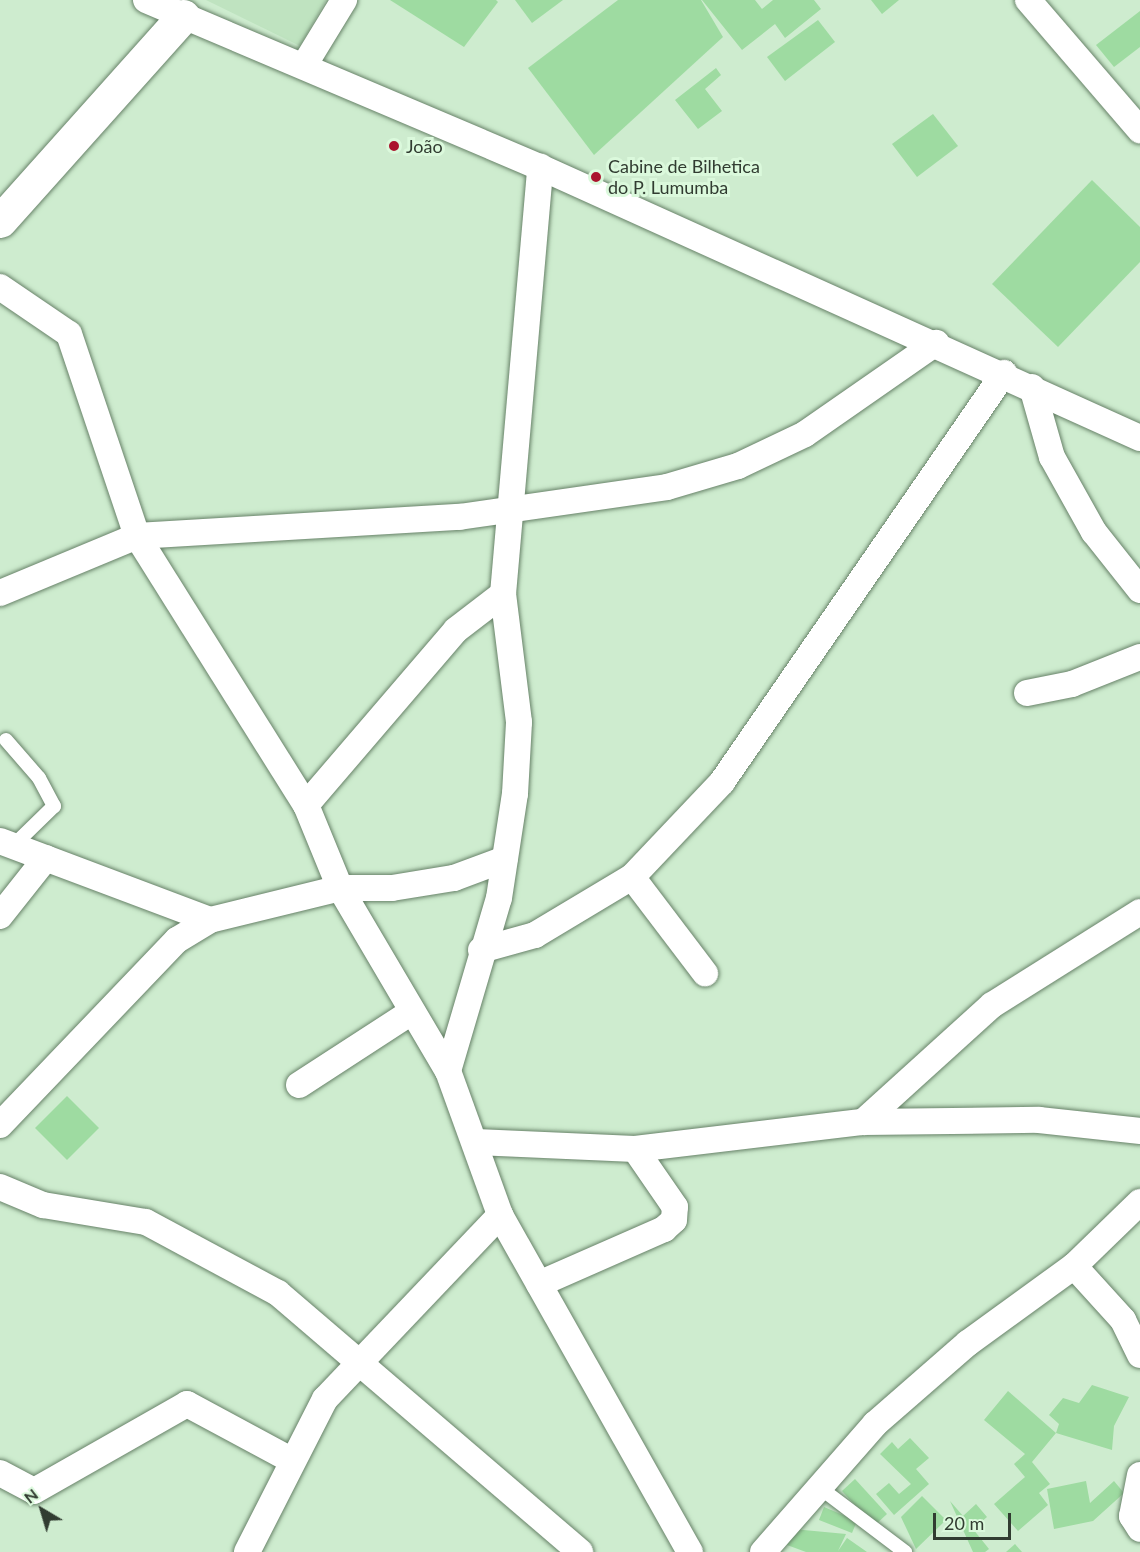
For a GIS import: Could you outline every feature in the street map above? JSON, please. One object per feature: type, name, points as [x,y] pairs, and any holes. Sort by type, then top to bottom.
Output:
[{"type":"street","points":[[146,0],[305,64],[540,167],[1004,373],[1140,438]]},
{"type":"street","points":[[305,64],[344,0]]},
{"type":"street","points":[[1028,0],[1140,130]]},
{"type":"street","points":[[0,220],[183,16]]},
{"type":"street","points":[[448,1071],[481,950],[499,898],[519,722],[503,594],[512,512],[540,167]]},
{"type":"street","points":[[0,286],[69,334],[137,536],[306,805],[340,888],[410,1013],[448,1071],[476,1142],[500,1215],[690,1552]]},
{"type":"street","points":[[0,593],[137,536],[512,512],[667,487],[738,466],[805,434],[936,343]]},
{"type":"street","points":[[481,950],[535,935],[632,876],[722,782],[1004,373]]},
{"type":"street","points":[[1032,387],[1052,457],[1094,532],[1140,590]]},
{"type":"street","points":[[306,805],[456,630],[503,594]]},
{"type":"street","points":[[1027,693],[1072,684],[1140,657]]},
{"type":"street","points":[[7,844],[210,920]]},
{"type":"street","points":[[0,916],[46,858]]},
{"type":"street","points":[[0,1125],[177,940],[210,920],[340,888],[392,888],[454,878],[505,859]]},
{"type":"street","points":[[632,876],[705,973]]},
{"type":"street","points":[[862,1122],[992,1005],[1140,912]]},
{"type":"street","points":[[299,1085],[410,1013]]},
{"type":"street","points":[[476,1142],[634,1149],[862,1122],[1040,1120],[1140,1131]]},
{"type":"street","points":[[539,1284],[664,1229],[674,1220],[675,1207],[634,1149]]},
{"type":"street","points":[[0,1187],[43,1205],[146,1222],[278,1293],[360,1359],[580,1552]]},
{"type":"street","points":[[763,1552],[875,1424],[968,1343],[1074,1266],[1140,1202]]},
{"type":"street","points":[[247,1552],[325,1400],[360,1359],[500,1215]]},
{"type":"street","points":[[1074,1266],[1123,1320],[1140,1355]]},
{"type":"street","points":[[0,1473],[34,1491],[186,1404],[293,1461]]},
{"type":"street","points":[[1140,1475],[1132,1516],[1140,1529]]},
{"type":"lane","points":[[6,740],[39,778],[54,806],[7,844]]},
{"type":"lane","points":[[819,1487],[905,1552]]},
{"type":"shaded area","points":[[206,0],[326,0],[300,46]]},
{"type":"building","points":[[390,0],[496,0],[498,2],[464,47]]},
{"type":"building","points":[[515,0],[563,0],[532,23]]},
{"type":"building","points":[[618,0],[701,0],[723,37],[594,155],[528,68]]},
{"type":"building","points":[[702,0],[755,0],[762,9],[773,0],[814,0],[821,9],[785,38],[775,24],[742,50]]},
{"type":"building","points":[[871,0],[899,0],[882,14]]},
{"type":"building","points":[[1140,11],[1140,47],[1114,67],[1096,45]]},
{"type":"building","points":[[818,20],[835,42],[785,81],[767,57]]},
{"type":"building","points":[[716,68],[721,75],[705,89],[722,111],[698,129],[675,100]]},
{"type":"building","points":[[933,114],[958,146],[917,177],[892,144]]},
{"type":"building","points":[[1092,180],[1140,227],[1140,262],[1058,347],[992,284]]},
{"type":"building","points":[[67,1096],[99,1128],[67,1160],[35,1128]]},
{"type":"building","points":[[1092,1385],[1129,1397],[1114,1426],[1112,1450],[1056,1433],[1059,1424],[1049,1415],[1063,1398],[1079,1403]]},
{"type":"building","points":[[1008,1391],[1056,1433],[1032,1462],[1050,1484],[1039,1493],[1048,1505],[1018,1531],[994,1504],[1025,1477],[1014,1464],[1025,1454],[984,1420]]},
{"type":"building","points":[[910,1438],[929,1458],[916,1469],[929,1484],[894,1515],[876,1494],[889,1483],[899,1494],[911,1484],[880,1454],[892,1442],[898,1449]]},
{"type":"building","points":[[855,1479],[887,1514],[874,1526],[842,1491]]},
{"type":"building","points":[[1086,1481],[1090,1503],[1114,1481],[1124,1493],[1093,1521],[1054,1529],[1047,1489]]},
{"type":"building","points":[[922,1496],[946,1520],[916,1549],[901,1517]]},
{"type":"building","points":[[950,1501],[963,1516],[976,1504],[987,1517],[973,1529],[989,1549],[985,1552],[973,1552]]},
{"type":"building","points":[[824,1507],[857,1521],[852,1533],[819,1520]]},
{"type":"building","points":[[793,1529],[846,1534],[838,1551],[847,1538],[867,1552],[806,1552],[787,1545]]},
{"type":"building","points":[[1015,1544],[1022,1552],[1006,1552]]},
{"type":"place","name":"João","points":[[394,146]]},
{"type":"place","name":"Cabine de Bilhetica do P. Lumumba","points":[[596,177]]}]
